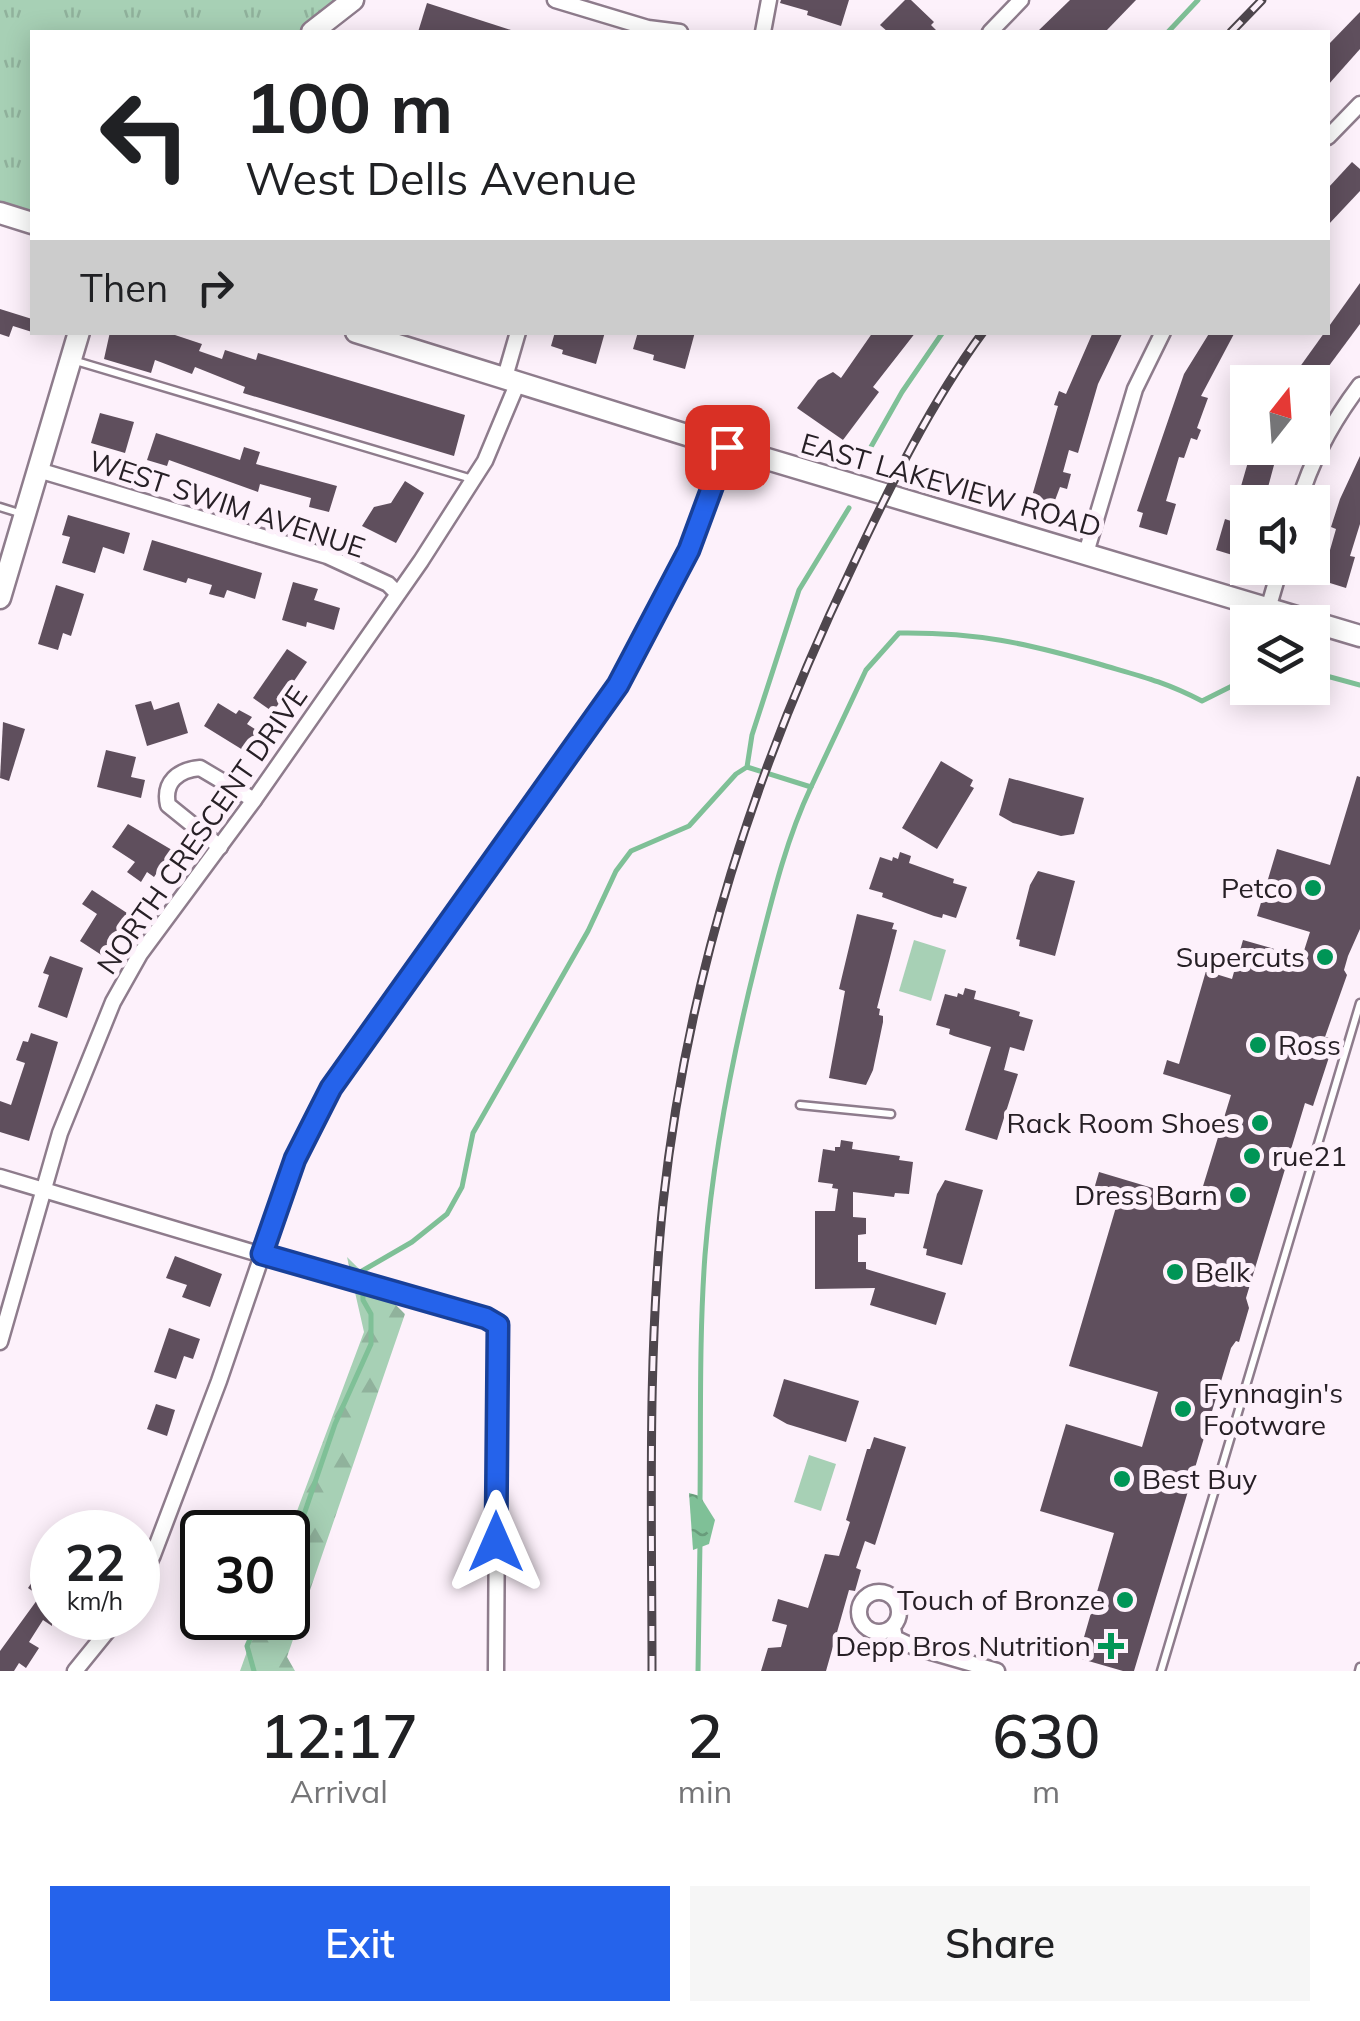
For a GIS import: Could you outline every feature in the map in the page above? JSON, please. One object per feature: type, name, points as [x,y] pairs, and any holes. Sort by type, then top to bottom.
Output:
[{"type":"main road","points":[[315,30],[353,0]]},
{"type":"main road","points":[[0,213],[30,222]]},
{"type":"main road","points":[[0,598],[77,335]]},
{"type":"main road","name":"EAST LAKEVIEW ROAD","points":[[366,335],[1255,605]]},
{"type":"main road","name":"EAST LAKEVIEW ROAD","points":[[1330,627],[1360,636]]},
{"type":"street","points":[[555,0],[664,30]]},
{"type":"street","points":[[763,30],[769,0]]},
{"type":"street","points":[[992,30],[1022,0]]},
{"type":"street","points":[[1330,135],[1360,104]]},
{"type":"street","name":"NORTH CRESCENT DRIVE","points":[[0,1342],[89,1054],[113,1002],[140,954],[254,800],[485,461],[511,380],[518,335]]},
{"type":"street","points":[[1086,553],[1136,388],[1161,335]]},
{"type":"street","points":[[1303,485],[1333,420],[1360,385]]},
{"type":"street","points":[[160,1531],[206,1416],[295,1159],[331,1088],[618,685],[689,550],[727,447]]},
{"type":"street","name":"WEST SWIM AVENUE","points":[[38,470],[326,556],[388,584],[397,593]]},
{"type":"street","points":[[220,846],[168,805],[170,782],[180,772],[200,768],[254,800]]},
{"type":"street","points":[[0,1176],[486,1318],[498,1325],[496,1671]]},
{"type":"street","points":[[893,1628],[896,1638],[914,1646],[997,1671]]},
{"type":"street","points":[[75,1671],[100,1640]]},
{"type":"lane","points":[[70,359],[472,479]]},
{"type":"lane","points":[[0,507],[25,515]]},
{"type":"lane","points":[[1161,1671],[1360,1003]]},
{"type":"lane","points":[[800,1105],[891,1114]]},
{"type":"green space","points":[[0,0],[352,0],[314,30],[30,30],[30,219],[0,211]]},
{"type":"green space","points":[[914,940],[946,950],[931,1001],[899,991]]},
{"type":"green space","points":[[347,1257],[405,1314],[310,1590],[310,1510],[297,1510],[364,1332]]},
{"type":"green space","points":[[809,1455],[836,1464],[821,1511],[794,1502]]},
{"type":"green space","points":[[251,1640],[293,1640],[287,1657],[295,1671],[240,1671]]},
{"type":"water","points":[[689,1493],[700,1496],[715,1520],[709,1544],[693,1550]]},
{"type":"building","points":[[849,0],[841,26],[807,15],[808,11],[780,3]]},
{"type":"building","points":[[905,0],[911,0],[934,22],[931,25],[936,30],[886,30],[880,25]]},
{"type":"building","points":[[1070,0],[1136,0],[1107,30],[1039,30]]},
{"type":"building","points":[[427,3],[511,30],[419,30]]},
{"type":"building","points":[[1360,12],[1360,49],[1330,83],[1330,43]]},
{"type":"building","points":[[1352,162],[1360,169],[1360,191],[1330,223],[1330,186]]},
{"type":"building","points":[[1360,283],[1360,324],[1330,365],[1301,365],[1323,335],[1330,335],[1330,325]]},
{"type":"building","points":[[0,309],[30,318],[30,331],[13,326],[9,337],[0,334]]},
{"type":"building","points":[[109,335],[175,335],[202,344],[199,351],[222,359],[225,350],[256,360],[258,353],[465,415],[454,456],[243,393],[245,387],[195,367],[192,374],[155,360],[151,373],[104,359]]},
{"type":"building","points":[[554,335],[604,335],[596,364],[562,354],[563,350],[551,346]]},
{"type":"building","points":[[637,335],[694,335],[685,369],[653,360],[654,355],[633,349]]},
{"type":"building","points":[[871,335],[914,335],[873,387],[879,392],[843,440],[797,408],[818,380],[833,372],[841,378]]},
{"type":"building","points":[[1092,335],[1122,335],[1098,384],[1078,453],[1069,450],[1063,472],[1071,474],[1067,489],[1060,487],[1054,503],[1032,496],[1058,406],[1054,405],[1059,391],[1066,394]]},
{"type":"building","points":[[1208,335],[1233,335],[1201,396],[1208,398],[1197,428],[1201,430],[1197,440],[1191,438],[1184,458],[1179,457],[1166,501],[1176,504],[1167,535],[1139,527],[1143,513],[1137,511],[1184,374]]},
{"type":"building","points":[[100,413],[134,422],[125,453],[91,443]]},
{"type":"building","points":[[156,433],[240,460],[244,447],[260,452],[256,464],[337,486],[329,512],[309,507],[311,498],[260,484],[258,492],[169,460],[167,466],[147,460]]},
{"type":"building","points":[[1360,456],[1360,524],[1346,588],[1330,583],[1330,550],[1336,529],[1331,527]]},
{"type":"building","points":[[1247,465],[1274,465],[1269,485],[1241,485]]},
{"type":"building","points":[[405,481],[424,493],[396,543],[362,526],[374,507],[391,503]]},
{"type":"building","points":[[68,515],[130,533],[124,554],[103,547],[95,573],[62,563],[70,537],[62,535]]},
{"type":"building","points":[[1225,519],[1230,521],[1230,554],[1216,550]]},
{"type":"building","points":[[152,540],[262,573],[255,599],[227,590],[224,598],[209,594],[212,585],[188,578],[186,583],[143,570]]},
{"type":"building","points":[[293,582],[318,589],[314,600],[340,608],[334,630],[282,620]]},
{"type":"building","points":[[56,585],[84,594],[71,636],[63,633],[58,650],[38,644]]},
{"type":"building","points":[[287,649],[307,662],[273,712],[253,698]]},
{"type":"building","points":[[151,701],[154,710],[179,702],[188,733],[147,746],[135,705]]},
{"type":"building","points":[[218,703],[236,714],[239,710],[252,717],[247,724],[264,735],[251,755],[204,726]]},
{"type":"building","points":[[3,722],[25,729],[9,781],[0,778]]},
{"type":"building","points":[[106,750],[136,757],[131,777],[145,780],[141,798],[97,787]]},
{"type":"building","points":[[941,761],[973,780],[970,786],[974,788],[937,849],[902,828]]},
{"type":"building","points":[[1357,776],[1360,929],[1348,956],[1344,970],[1347,975],[1325,1037],[1333,1039],[1331,1051],[1313,1106],[1305,1103],[1246,1298],[1249,1308],[1239,1342],[1231,1348],[1134,1671],[1123,1671],[1078,1658],[1114,1533],[1040,1511],[1066,1424],[1142,1447],[1158,1392],[1069,1366],[1119,1197],[1094,1189],[1099,1172],[1166,1192],[1163,1199],[1196,1209],[1231,1095],[1163,1074],[1167,1060],[1179,1064],[1206,971],[1232,979],[1243,940],[1302,957],[1310,932],[1257,916],[1277,849],[1330,865]]},
{"type":"building","points":[[1009,778],[1084,798],[1074,834],[1061,836],[1013,823],[999,815]]},
{"type":"building","points":[[128,824],[172,850],[154,877],[147,872],[141,882],[127,872],[135,862],[112,847]]},
{"type":"building","points":[[900,852],[911,856],[909,863],[967,887],[956,918],[934,916],[869,889],[880,857],[892,861],[893,857],[898,859]]},
{"type":"building","points":[[1038,871],[1075,881],[1055,956],[1019,946],[1020,940],[1016,939],[1030,885]]},
{"type":"building","points":[[92,890],[130,915],[103,956],[80,941],[97,914],[82,904]]},
{"type":"building","points":[[857,914],[894,923],[892,929],[897,930],[877,1008],[883,1022],[866,1085],[829,1078],[845,991],[839,989]]},
{"type":"building","points":[[50,956],[83,968],[67,1018],[38,1007],[49,975],[43,973]]},
{"type":"building","points":[[965,988],[976,991],[974,999],[1020,1012],[1019,1016],[1033,1020],[1024,1051],[1010,1047],[1004,1070],[1018,1074],[997,1140],[965,1130],[991,1047],[949,1034],[950,1029],[936,1025],[945,994],[957,997],[958,993],[963,995]]},
{"type":"building","points":[[31,1033],[58,1042],[29,1141],[0,1132],[0,1101],[11,1105],[25,1063],[16,1060],[23,1041],[28,1042]]},
{"type":"building","points":[[841,1140],[853,1142],[852,1149],[900,1156],[899,1160],[913,1162],[909,1194],[895,1193],[894,1197],[853,1192],[853,1217],[866,1218],[866,1234],[858,1235],[858,1262],[866,1262],[866,1269],[946,1293],[936,1325],[870,1305],[875,1288],[815,1289],[815,1211],[835,1211],[838,1189],[832,1188],[833,1184],[818,1182],[823,1149],[835,1151]]},
{"type":"building","points":[[945,1180],[983,1190],[962,1265],[926,1255],[927,1249],[923,1248],[937,1194]]},
{"type":"building","points":[[175,1256],[222,1274],[210,1307],[182,1297],[187,1285],[166,1278]]},
{"type":"building","points":[[169,1328],[200,1339],[193,1359],[184,1356],[176,1379],[154,1372]]},
{"type":"building","points":[[784,1379],[859,1401],[846,1442],[773,1416]]},
{"type":"building","points":[[156,1404],[175,1410],[167,1436],[147,1429]]},
{"type":"building","points":[[874,1437],[906,1447],[875,1545],[865,1541],[856,1568],[861,1570],[855,1591],[849,1590],[826,1671],[761,1671],[768,1648],[781,1647],[787,1625],[772,1621],[778,1599],[808,1608],[825,1554],[839,1556],[850,1522],[846,1520]]},
{"type":"building","points":[[30,1610],[29,1642],[39,1648],[26,1668],[19,1663],[14,1671],[0,1671],[0,1651]]},
{"type":"waterway","points":[[1170,30],[1198,0]]},
{"type":"waterway","points":[[863,461],[902,392],[941,335]]},
{"type":"waterway","points":[[305,1510],[335,1424],[371,1344],[371,1314],[363,1300],[362,1271],[412,1242],[447,1214],[462,1187],[473,1133],[588,931],[616,871],[631,851],[689,826],[747,767],[752,735],[799,590],[849,508]]},
{"type":"waterway","points":[[747,767],[811,787],[866,670],[899,633],[953,634],[1024,645],[1139,676],[1202,701],[1230,687]]},
{"type":"waterway","points":[[1330,677],[1360,685]]},
{"type":"waterway","points":[[700,1500],[703,1286],[718,1144],[767,918],[786,851],[811,787]]},
{"type":"waterway","points":[[698,1671],[700,1541]]},
{"type":"waterway","points":[[250,1640],[247,1646],[254,1671]]},
{"type":"railway","points":[[1233,30],[1262,0]]},
{"type":"railway","points":[[652,1671],[652,1437],[658,1261],[674,1118],[708,954],[757,796],[818,640],[913,444],[981,335]]},
{"type":"place","name":"Petco","points":[[1313,888]]},
{"type":"place","name":"Supercuts","points":[[1325,957]]},
{"type":"place","name":"Ross","points":[[1258,1045]]},
{"type":"place","name":"Rack Room Shoes","points":[[1260,1123]]},
{"type":"place","name":"rue21","points":[[1252,1156]]},
{"type":"place","name":"Dress Barn","points":[[1238,1195]]},
{"type":"place","name":"Belk","points":[[1175,1272]]},
{"type":"place","name":"Fynnagin's Footware","points":[[1183,1409]]},
{"type":"place","name":"Best Buy","points":[[1122,1479]]},
{"type":"place","name":"Touch of Bronze","points":[[1125,1600]]},
{"type":"place","name":"Depp Bros Nutrition","points":[[1111,1646]]},
{"type":"route","points":[[496,1542],[498,1325],[486,1318],[262,1254],[295,1159],[331,1088],[618,685],[689,550],[727,447]]}]
